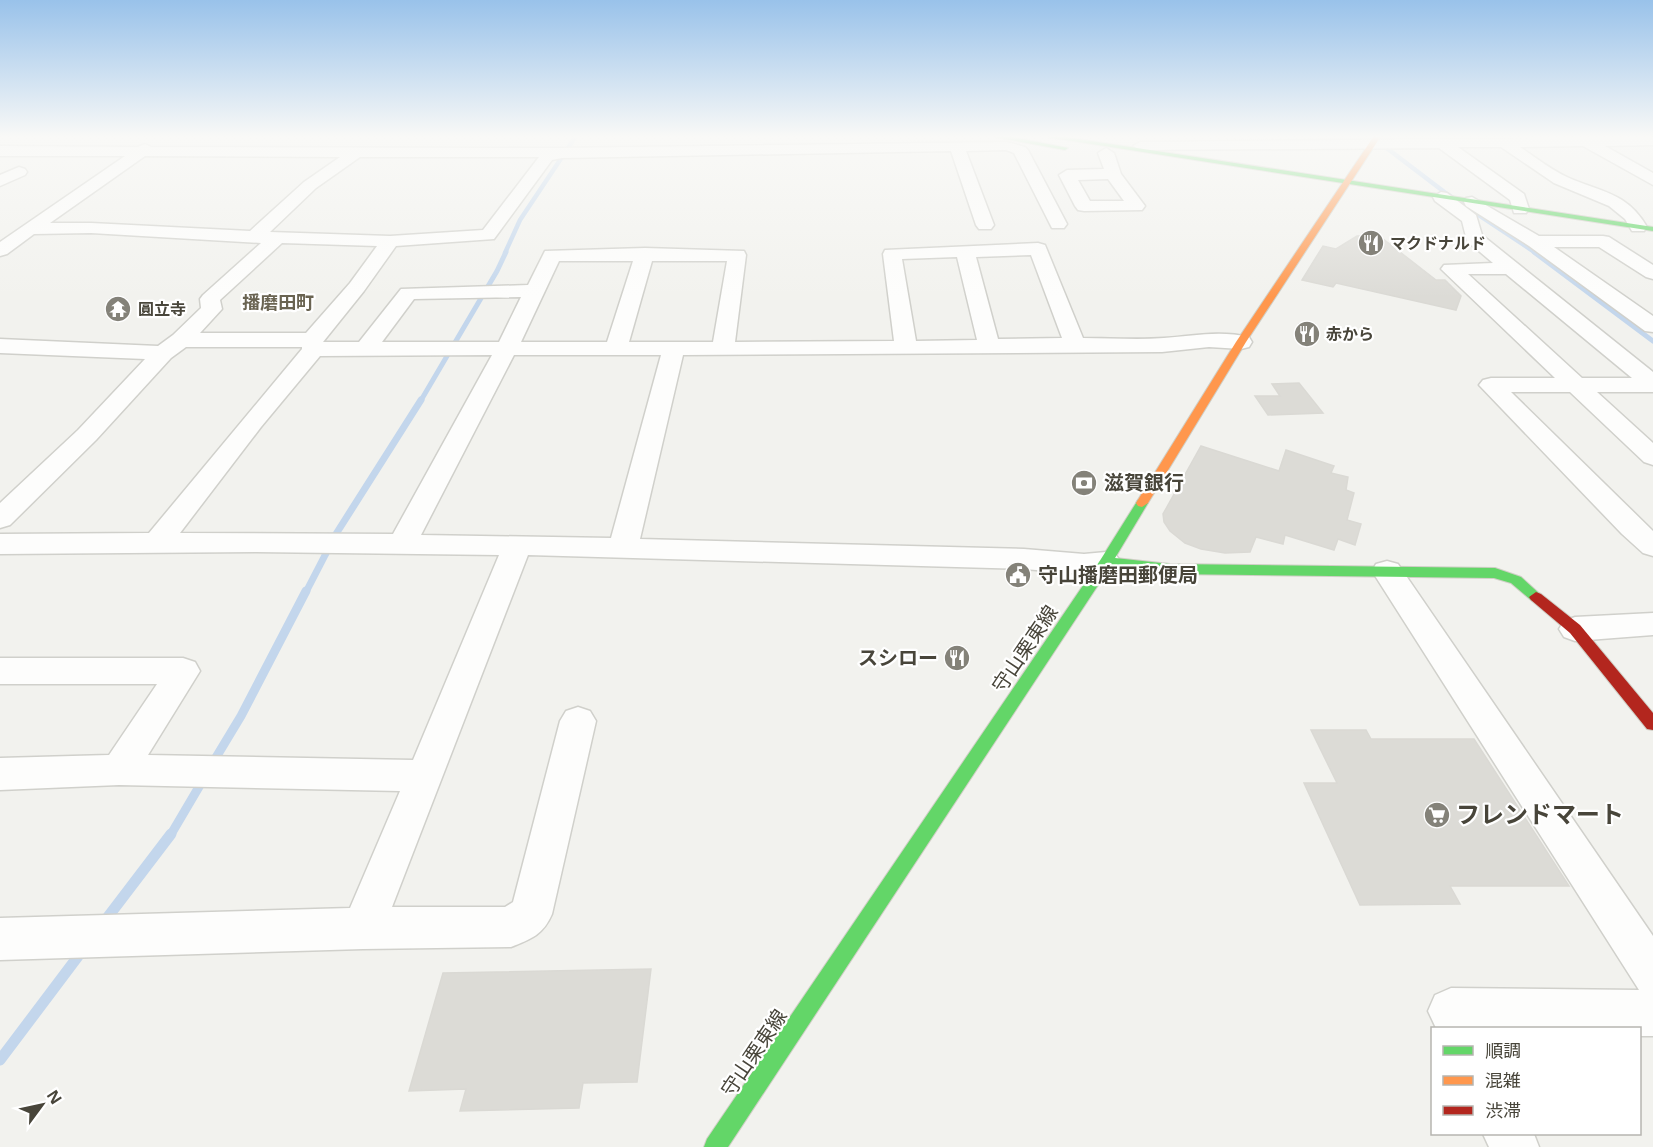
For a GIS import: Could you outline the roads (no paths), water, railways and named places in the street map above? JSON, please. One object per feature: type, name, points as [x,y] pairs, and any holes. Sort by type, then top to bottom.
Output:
[{"type":"main road","name":"守山栗東線","points":[[715,1147],[1106,562],[1241,342],[1342,190]]},
{"type":"main road","points":[[1394,190],[1646,228]]},
{"type":"main road","points":[[1106,562],[1170,569],[1495,573],[1516,580],[1575,629],[1653,724]]},
{"type":"street","points":[[0,250],[87,190]]},
{"type":"street","points":[[255,236],[304,190]]},
{"type":"street","points":[[31,229],[91,228],[201,235],[390,241],[488,235],[522,190]]},
{"type":"street","points":[[972,190],[985,225]]},
{"type":"street","points":[[1040,190],[1058,224]]},
{"type":"street","points":[[1506,190],[1518,198],[1520,209]]},
{"type":"street","points":[[1589,190],[1599,193],[1634,215],[1646,228]]},
{"type":"street","points":[[1441,197],[1470,219],[1473,237],[1653,385]]},
{"type":"street","points":[[1472,201],[1535,242],[1653,326]]},
{"type":"street","points":[[0,519],[212,309],[210,299],[278,237]]},
{"type":"street","points":[[158,542],[313,345],[390,241]]},
{"type":"street","points":[[1535,242],[1603,241],[1653,273]]},
{"type":"street","points":[[906,348],[892,254],[1038,249],[1075,344]]},
{"type":"street","points":[[965,252],[989,346]]},
{"type":"street","points":[[616,348],[645,254]]},
{"type":"street","points":[[403,542],[507,348],[552,255],[737,255],[723,348]]},
{"type":"street","points":[[1511,268],[1452,269],[1653,457]]},
{"type":"street","points":[[367,347],[408,293],[535,291]]},
{"type":"street","points":[[0,346],[906,348],[1075,344],[1162,345],[1209,340],[1241,342]]},
{"type":"street","points":[[624,547],[674,347]]},
{"type":"street","points":[[1653,385],[1491,385],[1632,528],[1653,546]]},
{"type":"street","points":[[0,544],[403,542],[1012,558],[1084,564],[1106,562]]},
{"type":"street","points":[[363,928],[518,545]]},
{"type":"street","points":[[1387,571],[1653,974]]},
{"type":"street","points":[[1575,629],[1653,624]]},
{"type":"street","points":[[0,670],[183,671],[119,770]]},
{"type":"street","points":[[0,939],[363,928],[511,927],[531,914],[578,721]]},
{"type":"street","points":[[0,774],[119,770],[426,776]]},
{"type":"street","points":[[1458,1027],[1450,1011],[1653,1013]]},
{"type":"waterway","points":[[505,253],[520,220],[540,190]]},
{"type":"waterway","points":[[1441,190],[1536,253]]},
{"type":"waterway","points":[[420,402],[506,252]]},
{"type":"waterway","points":[[1534,252],[1653,341]]},
{"type":"waterway","points":[[306,592],[336,534],[421,400]]},
{"type":"waterway","points":[[212,764],[241,716],[306,591]]},
{"type":"waterway","points":[[170,836],[203,780]]},
{"type":"waterway","points":[[104,922],[171,834]]},
{"type":"waterway","points":[[0,1060],[82,951]]},
{"type":"place","name":"マクドナルド","points":[[1371,243]]},
{"type":"place","name":"圓立寺","points":[[118,309]]},
{"type":"place","name":"赤から","points":[[1307,334]]},
{"type":"place","name":"滋賀銀行","points":[[1084,483]]},
{"type":"place","name":"守山播磨田郵便局","points":[[1018,575]]},
{"type":"place","name":"スシロー","points":[[957,658]]},
{"type":"place","name":"フレンドマート","points":[[1437,815]]},
{"type":"district","name":"播磨田町","points":[[278,303]]}]
